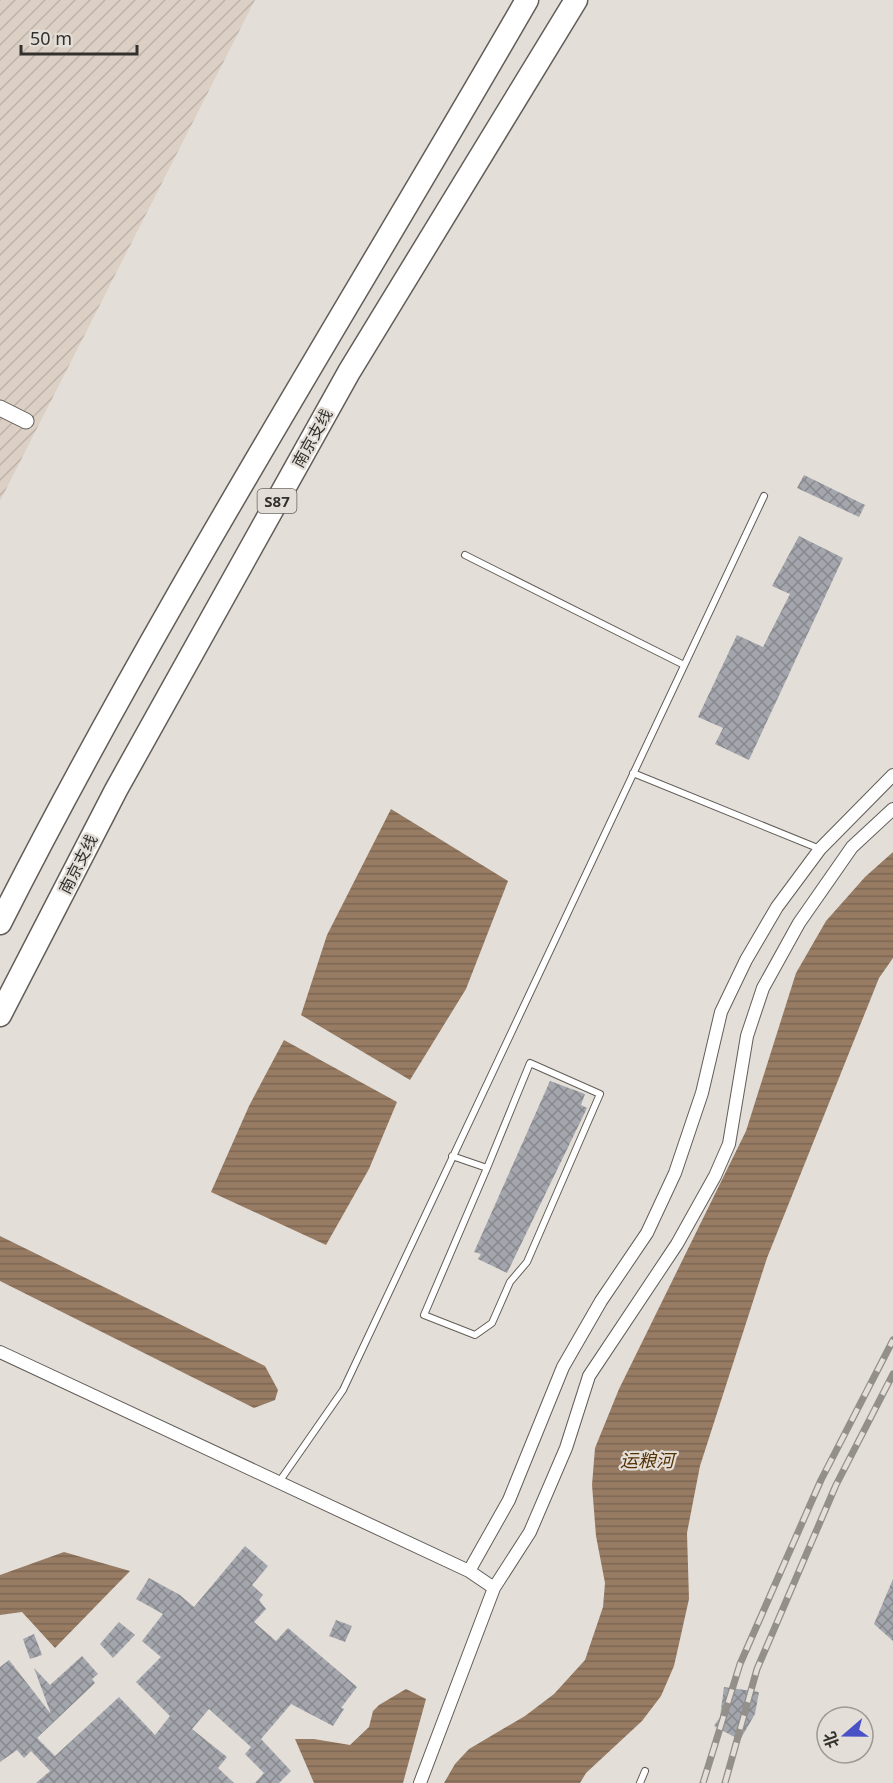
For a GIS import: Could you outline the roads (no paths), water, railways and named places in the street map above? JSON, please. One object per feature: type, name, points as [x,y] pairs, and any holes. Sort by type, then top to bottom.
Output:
[{"type":"highway","name":"S87","points":[[0,923],[48,827],[283,410],[527,0]]},
{"type":"highway","name":"南京支线","points":[[0,1015],[116,790],[349,372],[576,0]]},
{"type":"street","points":[[0,408],[26,421]]},
{"type":"street","points":[[469,1571],[509,1500],[563,1367],[601,1301],[647,1233],[675,1173],[702,1093],[722,1012],[746,960],[777,907],[819,849],[893,775]]},
{"type":"street","points":[[420,1783],[494,1588],[530,1532],[566,1448],[589,1376],[677,1244],[715,1176],[729,1144],[747,1035],[763,988],[800,923],[852,847],[893,809]]},
{"type":"street","points":[[0,1352],[469,1571],[494,1588]]},
{"type":"lane","points":[[278,1482],[343,1390],[764,496]]},
{"type":"lane","points":[[465,555],[684,665]]},
{"type":"lane","points":[[633,773],[819,849]]},
{"type":"lane","points":[[530,1063],[600,1094],[527,1262],[510,1282],[492,1323],[475,1335],[424,1315],[487,1168],[530,1063]]},
{"type":"lane","points":[[452,1156],[487,1168]]},
{"type":"lane","points":[[640,1783],[645,1772]]},
{"type":"water","points":[[391,809],[508,881],[466,989],[410,1080],[301,1015],[327,935]]},
{"type":"water","name":"运粮河","points":[[893,852],[893,958],[879,978],[767,1258],[700,1466],[687,1533],[689,1599],[674,1666],[661,1696],[642,1721],[586,1773],[580,1783],[444,1783],[455,1764],[469,1749],[525,1716],[554,1694],[585,1660],[603,1607],[605,1583],[596,1536],[592,1485],[595,1448],[619,1389],[746,1131],[796,973],[826,921],[865,877]]},
{"type":"water","points":[[284,1040],[397,1102],[369,1169],[326,1245],[211,1192],[249,1106]]},
{"type":"water","points":[[0,1236],[265,1366],[278,1390],[275,1400],[254,1408],[0,1281]]},
{"type":"water","points":[[64,1552],[130,1571],[55,1648],[22,1612],[0,1615],[0,1575]]},
{"type":"water","points":[[406,1689],[426,1699],[403,1783],[314,1783],[295,1739],[314,1739],[350,1745],[369,1727],[373,1711],[379,1705]]},
{"type":"railway","points":[[703,1783],[740,1664],[821,1480],[893,1340]]},
{"type":"railway","points":[[725,1783],[757,1669],[836,1485],[893,1374]]}]
